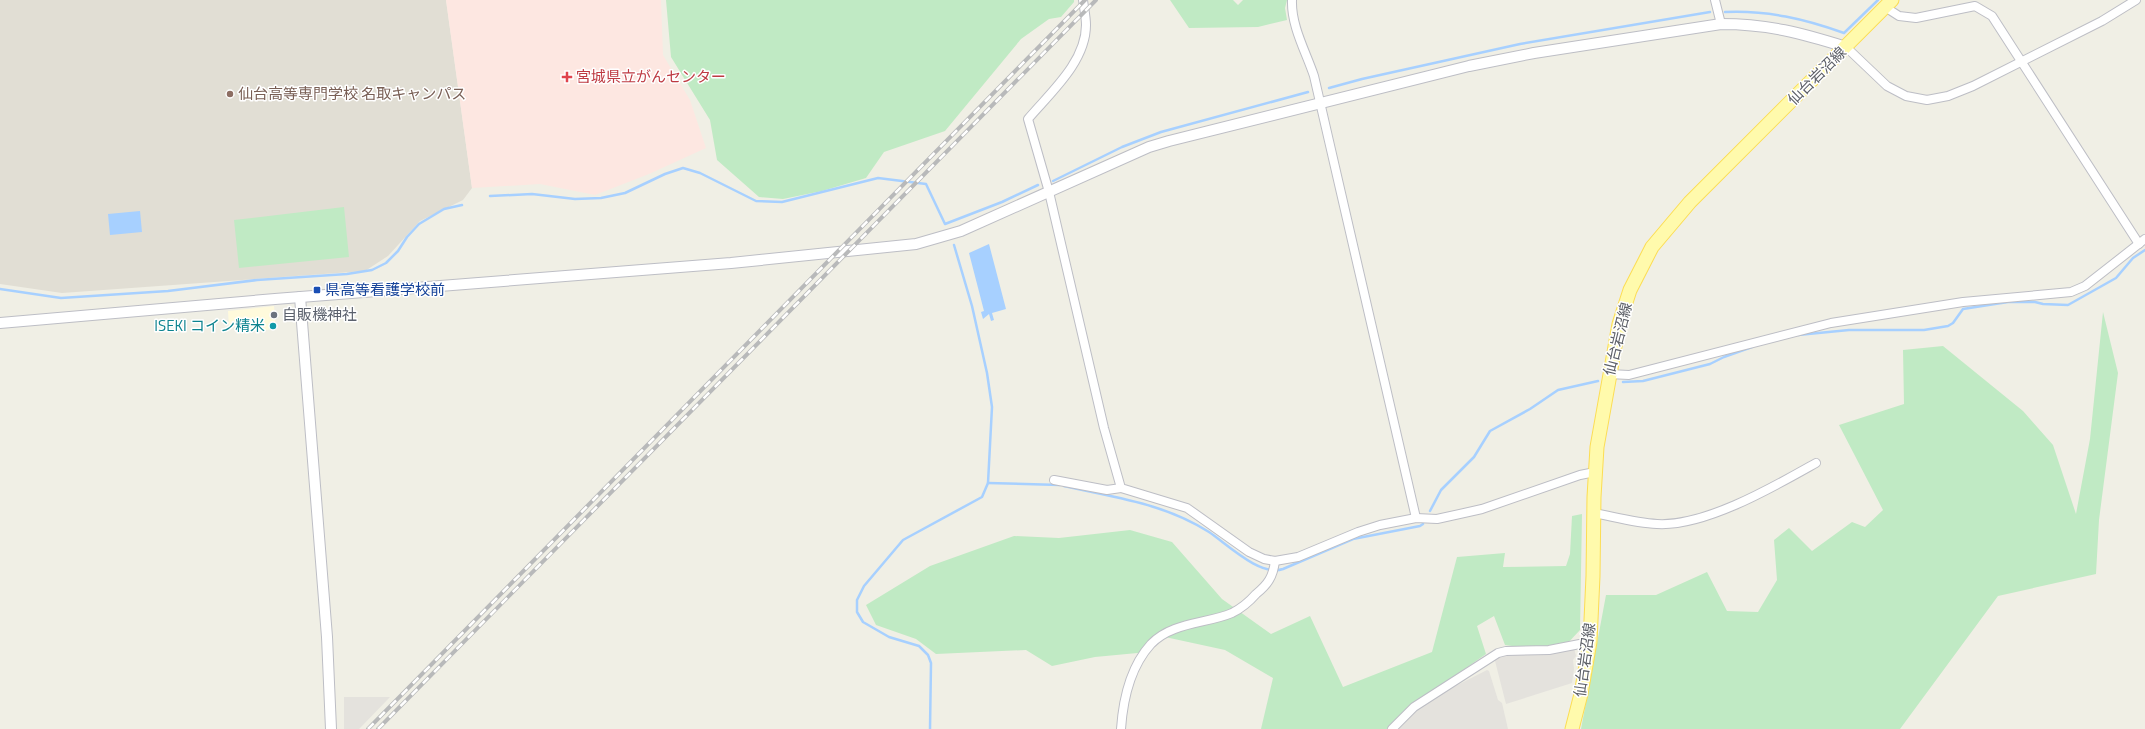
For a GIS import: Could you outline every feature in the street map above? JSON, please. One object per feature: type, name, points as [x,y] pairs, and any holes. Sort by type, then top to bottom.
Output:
[{"type":"main road","name":"仙台岩沼線","points":[[1572,729],[1581,694],[1590,642],[1595,472],[1609,374],[1619,324],[1630,290],[1652,247],[1690,202],[1889,4]]},
{"type":"street","points":[[1083,0],[1086,26],[1079,52],[1070,68],[1028,119],[1049,192],[1104,428],[1121,488]]},
{"type":"street","points":[[1292,0],[1292,15],[1314,76],[1416,518]]},
{"type":"street","points":[[1715,0],[1721,24]]},
{"type":"street","points":[[0,323],[300,297],[715,265],[916,244],[961,231],[1149,147],[1320,102],[1505,58],[1721,24],[1775,27],[1846,47],[1887,86],[1906,96],[1928,100],[1948,96],[2021,62],[2102,21],[2136,0]]},
{"type":"street","points":[[1609,374],[1629,375],[1831,323],[1963,302],[2071,292],[2085,286],[2142,242],[2021,62],[1992,16],[1975,6],[1916,18],[1899,16],[1889,4]]},
{"type":"street","points":[[300,297],[327,637],[332,729]]},
{"type":"street","points":[[1594,513],[1657,524],[1684,521],[1706,516],[1762,492],[1816,463]]},
{"type":"street","points":[[1121,729],[1131,679],[1139,661],[1151,644],[1163,635],[1185,625],[1232,613],[1244,606],[1268,583],[1274,568],[1298,556],[1365,529],[1416,518],[1437,519],[1482,509],[1580,475],[1595,472]]},
{"type":"street","points":[[1054,480],[1107,490],[1121,488],[1187,508],[1249,552],[1264,559],[1274,568]]},
{"type":"street","points":[[1392,729],[1414,707],[1498,653],[1506,651],[1549,650],[1590,642]]},
{"type":"shaded area","name":"仙台高等専門学校 名取キャンパス","points":[[0,0],[446,0],[472,188],[463,200],[420,221],[388,256],[365,271],[62,293],[0,284]]},
{"type":"shaded area","name":"宮城県立がんセンター","points":[[446,0],[661,0],[663,55],[690,100],[706,148],[649,174],[595,195],[540,184],[472,188]]},
{"type":"shaded area","points":[[274,306],[276,329],[241,332],[240,326],[229,327],[228,311]]},
{"type":"shaded area","points":[[1574,648],[1576,656],[1573,660],[1574,669],[1572,683],[1506,704],[1494,657],[1507,653],[1529,655]]},
{"type":"shaded area","points":[[1487,670],[1489,671],[1498,700],[1502,703],[1508,729],[1399,729],[1426,701]]},
{"type":"shaded area","points":[[344,697],[390,697],[359,729],[344,729]]},
{"type":"green space","points":[[666,0],[1074,0],[1074,2],[1061,17],[1049,19],[1021,39],[945,131],[884,152],[866,178],[822,191],[783,199],[759,197],[717,160],[710,120],[671,57]]},
{"type":"green space","points":[[1170,0],[1233,0],[1238,5],[1243,0],[1287,0],[1285,8],[1287,20],[1258,27],[1189,28]]},
{"type":"green space","points":[[344,207],[349,257],[239,268],[234,220]]},
{"type":"green space","points":[[2103,312],[2118,373],[2099,520],[2096,574],[1998,596],[1900,729],[1581,729],[1606,595],[1656,595],[1707,572],[1727,611],[1758,612],[1777,580],[1774,540],[1789,528],[1812,551],[1852,522],[1865,527],[1883,510],[1839,425],[1904,404],[1903,350],[1943,346],[2023,411],[2053,445],[2076,514],[2090,439]]},
{"type":"green space","points":[[1582,514],[1580,630],[1566,645],[1533,649],[1505,645],[1494,616],[1477,626],[1486,654],[1412,706],[1395,729],[1261,729],[1273,678],[1225,650],[1165,637],[1148,652],[1095,657],[1052,666],[1026,650],[936,654],[916,639],[876,625],[866,605],[930,566],[1014,536],[1059,538],[1130,530],[1172,542],[1222,599],[1271,634],[1310,616],[1343,687],[1432,652],[1457,557],[1505,553],[1503,567],[1566,566],[1570,554],[1572,516]]},
{"type":"water","points":[[140,211],[142,232],[110,235],[108,214]]},
{"type":"water","points":[[989,244],[1006,309],[992,313],[994,320],[991,321],[989,314],[983,319],[981,312],[984,311],[969,253]]},
{"type":"waterway","points":[[1725,12],[1756,12],[1786,16],[1844,33],[1878,0]]},
{"type":"waterway","points":[[1329,88],[1362,79],[1520,44],[1710,12]]},
{"type":"waterway","points":[[1053,181],[1122,147],[1161,132],[1308,92]]},
{"type":"waterway","points":[[490,196],[532,194],[575,199],[601,198],[625,193],[665,174],[683,168],[700,173],[756,201],[782,202],[878,178],[926,184],[945,224],[1002,202],[1038,185]]},
{"type":"waterway","points":[[0,289],[61,298],[168,291],[257,280],[347,274],[372,270],[386,263],[398,251],[407,237],[419,224],[444,209],[462,205]]},
{"type":"waterway","points":[[930,729],[931,663],[928,655],[919,646],[889,637],[863,622],[857,612],[857,600],[864,586],[903,540],[982,497],[988,483],[992,407],[987,373],[972,306],[954,245]]},
{"type":"waterway","points":[[1798,335],[1849,330],[1924,330],[1948,326],[1953,323],[1963,309],[2008,302],[2035,302],[2043,304],[2068,305],[2116,278],[2133,258],[2145,250]]},
{"type":"waterway","points":[[1623,382],[1643,381],[1710,364],[1724,357],[1752,347]]},
{"type":"waterway","points":[[1430,511],[1441,490],[1474,457],[1490,431],[1530,409],[1558,390],[1598,381]]},
{"type":"waterway","points":[[988,483],[1060,485]]},
{"type":"waterway","points":[[1064,486],[1121,498],[1174,514],[1209,532],[1254,564],[1274,570],[1283,569],[1353,539],[1420,526],[1423,524]]},
{"type":"railway","points":[[368,729],[1085,0]]},
{"type":"railway","points":[[378,729],[1096,0]]},
{"type":"place","name":"宮城県立がんセンター","points":[[567,77]]},
{"type":"place","name":"仙台高等専門学校 名取キャンパス","points":[[230,94]]},
{"type":"place","name":"県高等看護学校前","points":[[317,290]]},
{"type":"place","name":"自販機神社","points":[[274,315]]},
{"type":"place","name":"ISEKI コイン精米","points":[[273,326]]}]
